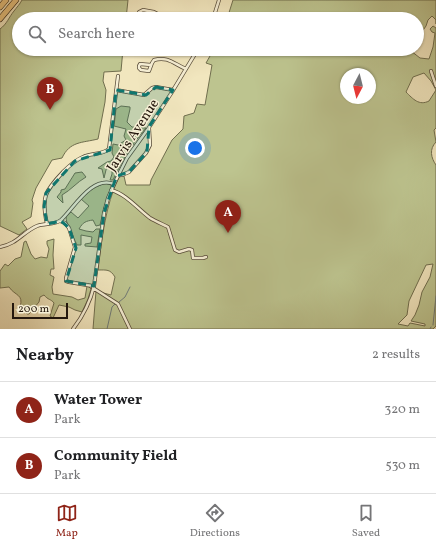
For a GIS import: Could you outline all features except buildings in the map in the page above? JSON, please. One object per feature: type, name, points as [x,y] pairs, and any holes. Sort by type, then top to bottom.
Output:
[{"type":"highway","points":[[0,6],[6,0]]},
{"type":"highway","points":[[0,19],[16,0]]},
{"type":"street","points":[[215,12],[219,0]]},
{"type":"street","points":[[139,12],[143,10],[152,12]]},
{"type":"street","name":"Jarvis Avenue","points":[[73,329],[86,309],[94,287],[104,213],[117,175],[129,154],[149,127],[195,56]]},
{"type":"street","points":[[151,66],[140,64],[139,68],[141,70],[149,71],[154,60],[163,59],[172,61],[186,70]]},
{"type":"street","points":[[431,71],[436,86]]},
{"type":"street","points":[[47,224],[44,211],[44,202],[46,193],[57,178],[75,161],[86,156],[104,152],[110,147],[118,76]]},
{"type":"street","points":[[116,90],[144,95],[156,86],[173,90]]},
{"type":"street","points":[[117,175],[122,175],[129,172],[149,149],[149,127]]},
{"type":"street","points":[[59,221],[93,187],[105,182],[111,182],[114,184]]},
{"type":"street","points":[[111,190],[118,193],[149,217],[168,227],[175,250],[179,252],[190,249],[192,250],[193,258],[206,257]]},
{"type":"street","points":[[0,247],[12,243],[39,226],[59,221],[64,222],[68,226],[75,246],[66,281],[94,287],[118,304],[130,329]]},
{"type":"highlighted area","points":[[156,87],[173,90],[149,127],[147,152],[129,172],[117,176],[104,213],[94,286],[66,281],[76,248],[69,228],[61,221],[47,224],[44,207],[46,193],[75,161],[110,150],[116,90],[146,95]]},
{"type":"green space","points":[[22,0],[128,0],[127,12],[13,12]]},
{"type":"green space","points":[[233,0],[436,0],[436,20],[432,16],[428,20],[424,29],[424,12],[229,12]]},
{"type":"green space","points":[[12,13],[12,56],[122,56],[121,71],[104,72],[103,81],[106,90],[105,102],[98,139],[77,144],[69,148],[62,158],[52,160],[36,188],[32,200],[31,217],[22,222],[27,229],[19,235],[0,226],[0,29]]},
{"type":"green space","points":[[433,26],[436,28],[436,90],[436,128],[434,130],[436,142],[432,148],[432,154],[436,165],[436,326],[433,329],[93,329],[96,291],[111,295],[115,277],[108,270],[98,270],[107,211],[114,188],[119,177],[124,176],[126,185],[150,185],[151,180],[172,140],[183,129],[184,116],[194,113],[197,104],[205,105],[212,65],[206,63],[210,56],[417,56],[420,58],[429,59],[435,33],[430,29]],"holes":[[[424,73],[431,81],[436,90],[429,101],[422,103],[419,102],[406,92],[413,77]],[[433,264],[430,277],[422,292],[419,305],[411,321],[425,324],[425,326],[410,323],[408,326],[398,324],[407,315],[409,301],[426,265]]]},
{"type":"green space","points":[[121,106],[130,107],[127,122],[132,127],[146,128],[136,140],[113,180],[110,180],[112,166],[107,166],[104,178],[102,169],[98,168],[111,161],[114,157],[112,153],[113,144],[118,145],[126,140],[124,136],[126,129],[114,126],[116,109]]},
{"type":"green space","points":[[82,172],[86,177],[62,195],[63,203],[57,197],[61,190],[65,189],[75,173]]},
{"type":"green space","points":[[105,183],[111,185],[111,187],[100,225],[96,226],[93,220],[91,220],[83,223],[79,229],[93,232],[96,229],[100,229],[97,247],[85,246],[85,244],[91,243],[92,237],[81,235],[81,245],[77,245],[68,227],[66,216],[71,212],[78,218],[89,206],[81,199],[98,186]]},
{"type":"green space","points":[[54,239],[54,269],[51,269],[50,275],[54,277],[52,287],[53,294],[72,297],[78,300],[85,298],[87,286],[91,289],[88,299],[82,312],[59,305],[53,318],[50,316],[54,303],[44,295],[40,297],[39,302],[29,314],[27,314],[20,307],[20,297],[9,287],[0,288],[0,271],[5,264],[8,266],[15,259],[21,257],[24,242],[26,241],[31,254],[35,259],[41,257],[47,258],[49,249],[47,241]]},
{"type":"waterway","points":[[119,302],[125,297],[130,287]]},
{"type":"waterway","points":[[433,325],[436,296]]},
{"type":"waterway","points":[[107,329],[112,307],[115,304]]},
{"type":"place","name":"Community Field","points":[[50,110]]},
{"type":"place","name":"Water Tower","points":[[228,233]]}]
